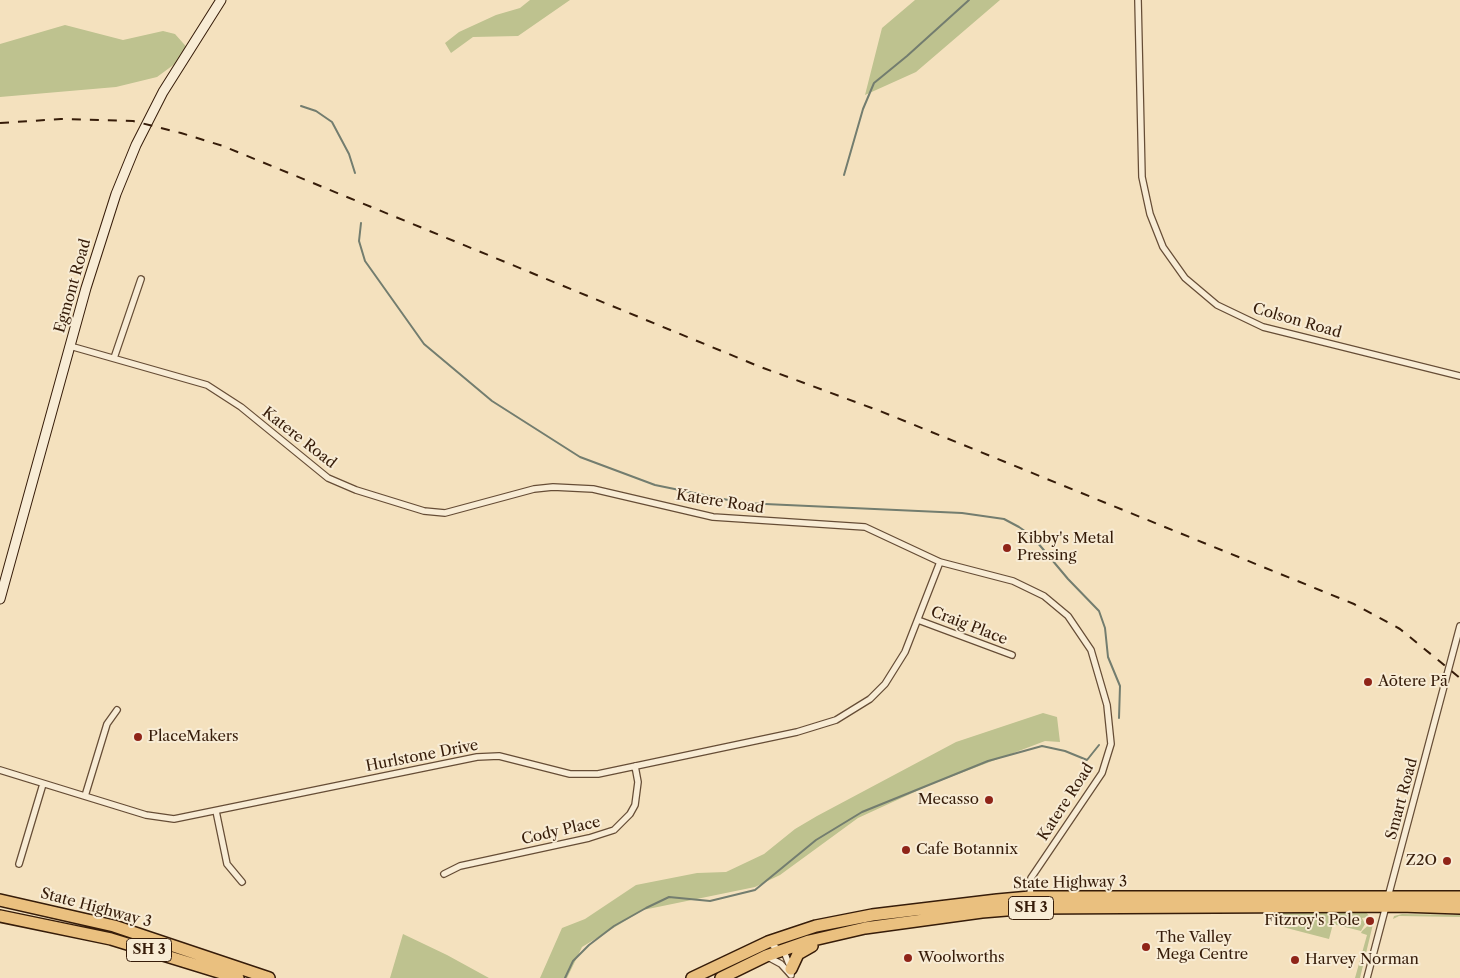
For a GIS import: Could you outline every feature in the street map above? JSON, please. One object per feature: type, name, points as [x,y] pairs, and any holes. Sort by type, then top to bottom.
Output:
[{"type":"highway","name":"State Highway 3","points":[[692,978],[768,942],[802,930],[848,919],[970,902],[1387,902],[1460,897]]},
{"type":"highway","name":"State Highway 3","points":[[0,900],[114,926],[269,978]]},
{"type":"highway","name":"State Highway 3","points":[[721,978],[780,950],[809,941],[856,930],[1031,902]]},
{"type":"highway","name":"State Highway 3","points":[[1387,902],[1460,908]]},
{"type":"highway","points":[[0,908],[32,915],[59,927]]},
{"type":"highway","name":"State Highway 3","points":[[0,916],[59,927],[130,944],[238,978]]},
{"type":"highway","points":[[792,974],[795,958],[802,950],[837,939],[856,930]]},
{"type":"main road","name":"Egmont Road","points":[[0,599],[100,238],[125,170],[163,92],[221,0]]},
{"type":"street","name":"Colson Road","points":[[1138,0],[1142,177],[1156,230],[1163,247],[1185,278],[1217,305],[1263,327],[1460,376]]},
{"type":"street","points":[[114,358],[141,279]]},
{"type":"street","name":"Katere Road","points":[[70,346],[197,381],[216,389],[328,478],[356,490],[424,512],[445,513],[534,489],[573,487],[606,492],[714,517],[865,527],[940,562],[1013,581],[1031,588],[1058,606],[1085,638],[1101,680],[1112,734],[1108,759],[1095,783],[1031,878],[1031,902]]},
{"type":"street","name":"Hurlstone Drive","points":[[0,770],[165,819],[216,811],[477,757],[499,756],[570,774],[583,775],[636,766],[797,732],[836,720],[870,699],[885,684],[905,652],[940,562]]},
{"type":"street","name":"Craig Place","points":[[918,620],[1012,655]]},
{"type":"street","name":"Smart Road","points":[[1367,978],[1460,626]]},
{"type":"street","points":[[85,796],[107,724],[117,710]]},
{"type":"street","name":"Cody Place","points":[[444,874],[460,866],[589,838],[614,830],[627,819],[635,805],[638,794],[636,766]]},
{"type":"street","points":[[19,864],[44,784]]},
{"type":"street","points":[[216,811],[226,864],[242,882]]},
{"type":"street","points":[[768,942],[785,954],[792,974]]},
{"type":"street","points":[[766,956],[781,964],[792,974]]},
{"type":"green space","points":[[530,0],[570,0],[518,36],[473,37],[451,53],[445,43],[459,32],[496,15],[520,8]]},
{"type":"green space","points":[[915,0],[1000,0],[916,72],[865,95],[882,28]]},
{"type":"green space","points":[[65,25],[123,40],[163,31],[175,34],[191,52],[157,77],[116,87],[0,97],[0,44]]},
{"type":"green space","points":[[1043,713],[1057,717],[1060,742],[1045,741],[932,784],[858,818],[780,875],[755,887],[643,910],[582,947],[567,978],[540,978],[562,928],[585,919],[636,885],[697,873],[726,872],[764,854],[795,829],[817,816],[956,742]]},
{"type":"green space","points":[[1365,911],[1370,917],[1362,918],[1365,924],[1361,931],[1333,924],[1329,939],[1275,925],[1275,912]]},
{"type":"green space","points":[[1402,914],[1460,915],[1460,917],[1399,916],[1393,919],[1394,916]]},
{"type":"green space","points":[[1374,920],[1360,978],[1355,978],[1367,935],[1361,933]]},
{"type":"green space","points":[[403,934],[447,955],[489,978],[390,978]]},
{"type":"waterway","points":[[844,175],[863,109],[874,83],[969,0]]},
{"type":"waterway","points":[[301,106],[316,111],[332,122],[349,154],[355,173]]},
{"type":"waterway","points":[[361,223],[359,241],[365,261],[424,344],[492,401],[580,457],[655,485],[743,503],[962,513],[1004,519],[1019,527],[1032,536],[1068,579],[1099,611],[1105,628],[1108,657],[1120,686],[1119,718]]},
{"type":"waterway","points":[[565,978],[573,961],[589,945],[614,926],[646,908],[669,897],[710,901],[755,890],[816,840],[862,812],[988,761],[1042,746],[1065,751],[1087,760],[1099,745]]},
{"type":"railway","points":[[0,123],[61,119],[133,121],[223,146],[758,366],[880,411],[1354,604],[1400,629],[1460,678]]},
{"type":"place","name":"Kibby's Metal Pressing","points":[[1007,548]]},
{"type":"place","name":"Aōtere Pā","points":[[1368,682]]},
{"type":"place","name":"PlaceMakers","points":[[138,737]]},
{"type":"place","name":"Mecasso","points":[[989,800]]},
{"type":"place","name":"Cafe Botannix","points":[[906,850]]},
{"type":"place","name":"Z2O","points":[[1447,861]]},
{"type":"place","name":"Fitzroy's Pole","points":[[1370,921]]},
{"type":"place","name":"The Valley Mega Centre","points":[[1146,947]]},
{"type":"place","name":"Woolworths","points":[[908,958]]},
{"type":"place","name":"Harvey Norman","points":[[1295,960]]}]
